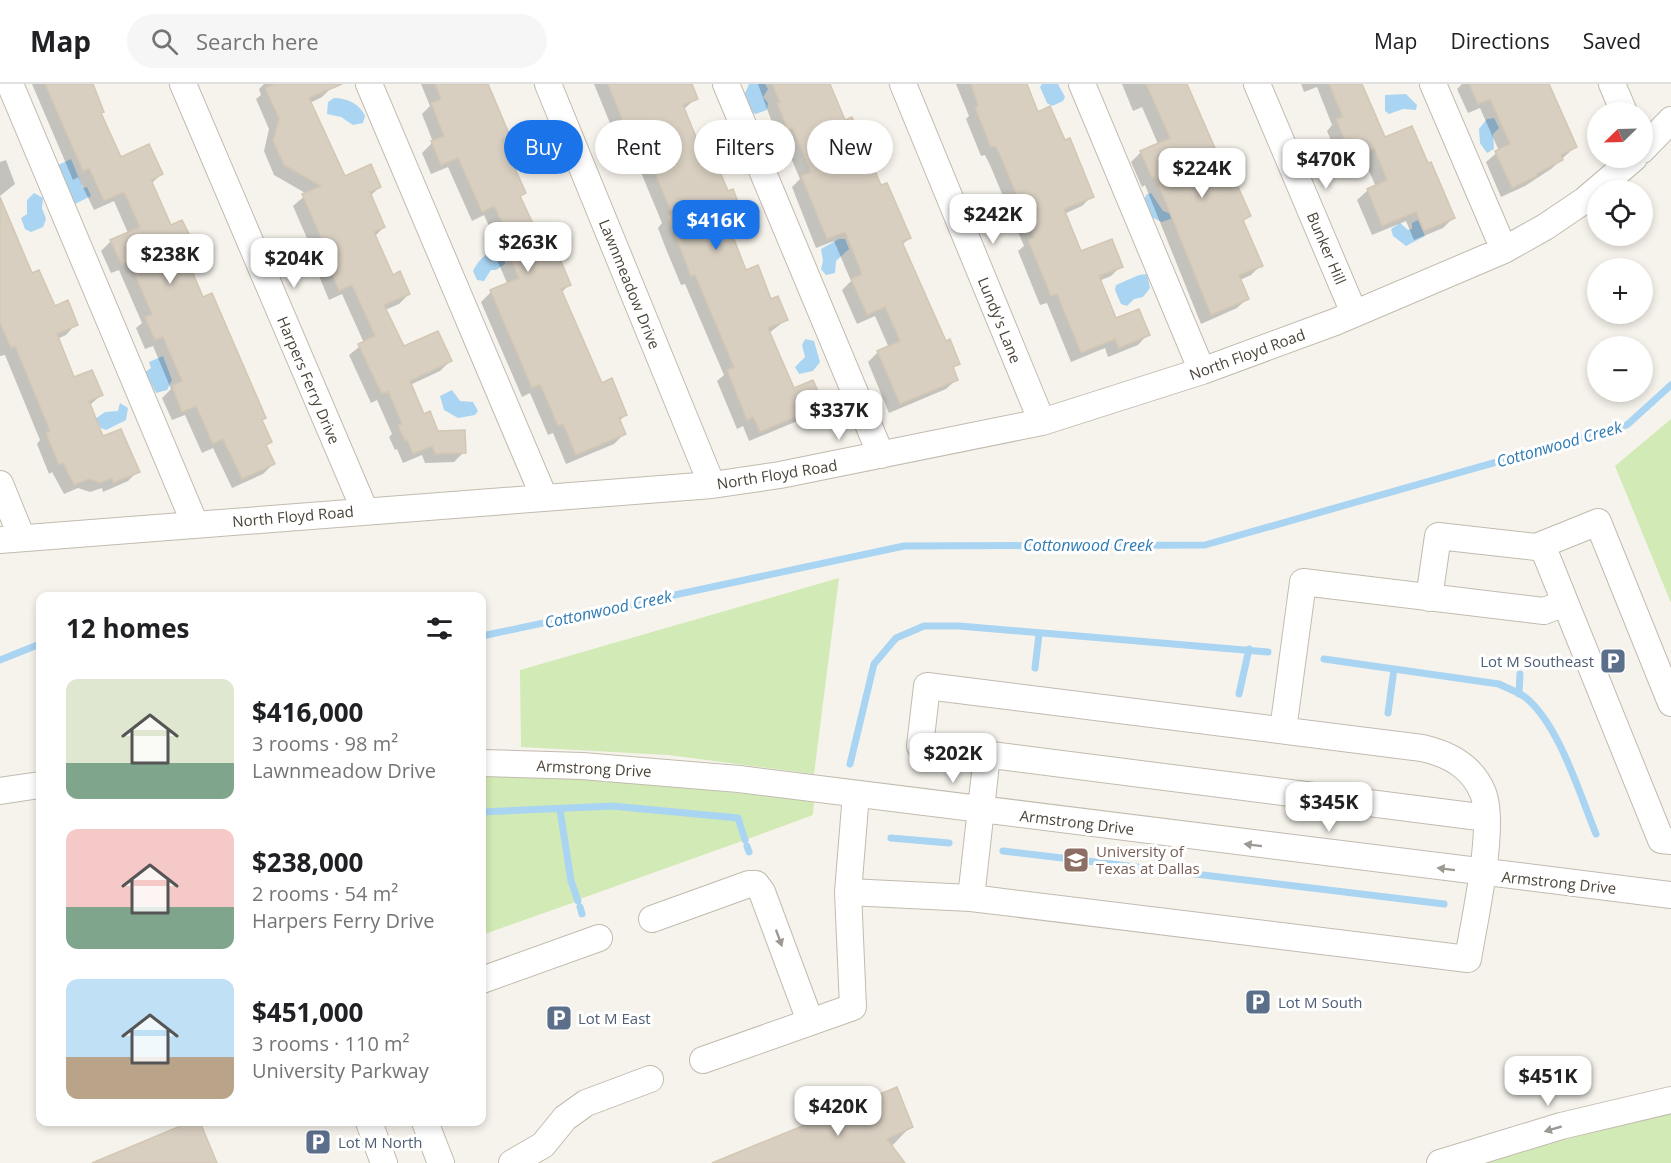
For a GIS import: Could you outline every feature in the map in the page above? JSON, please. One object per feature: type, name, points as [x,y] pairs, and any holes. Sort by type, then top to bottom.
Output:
[{"type":"street","points":[[10,84],[195,524]]},
{"type":"street","name":"Harpers Ferry Drive","points":[[183,84],[365,511]]},
{"type":"street","points":[[369,84],[544,497]]},
{"type":"street","name":"Lawnmeadow Drive","points":[[548,84],[712,485]]},
{"type":"street","points":[[726,84],[881,455]]},
{"type":"street","name":"Lundy's Lane","points":[[903,84],[1042,422]]},
{"type":"street","points":[[1082,84],[1202,371]]},
{"type":"street","name":"Bunker Hill","points":[[1257,84],[1354,313]]},
{"type":"street","points":[[1433,84],[1504,250]]},
{"type":"street","points":[[1612,84],[1620,102]]},
{"type":"street","name":"North Floyd Road","points":[[1653,137],[1671,120]]},
{"type":"street","name":"North Floyd Road","points":[[11,539],[712,485],[881,455],[1042,422],[1202,371],[1354,313],[1504,250],[1545,227],[1585,200],[1620,168]]},
{"type":"street","points":[[0,484],[11,539]]},
{"type":"street","points":[[1429,598],[1438,536],[1536,547],[1598,522],[1671,703]]},
{"type":"street","points":[[1542,545],[1661,840],[1671,841]]},
{"type":"street","points":[[1283,730],[1303,582],[1544,611],[1565,603]]},
{"type":"street","points":[[848,892],[971,898],[1468,959],[1487,818],[1483,794],[1467,768],[1444,753],[1283,730],[927,686],[920,746],[1487,818]]},
{"type":"street","points":[[971,898],[987,755]]},
{"type":"street","name":"Armstrong Drive","points":[[486,763],[654,771],[982,809],[1671,895]]},
{"type":"street","points":[[0,791],[36,786]]},
{"type":"street","points":[[703,1060],[853,1007],[848,892],[856,794]]},
{"type":"street","points":[[652,919],[749,884],[756,885],[762,892],[810,1021]]},
{"type":"street","points":[[486,979],[599,938]]},
{"type":"street","points":[[512,1163],[543,1144],[565,1118],[586,1103],[650,1079]]},
{"type":"street","points":[[1440,1163],[1561,1126],[1671,1100]]},
{"type":"street","points":[[370,1126],[384,1163]]},
{"type":"street","points":[[427,1126],[441,1163]]},
{"type":"green space","points":[[1671,419],[1671,603],[1615,466]]},
{"type":"green space","points":[[839,578],[814,774],[668,755],[521,747],[520,670]]},
{"type":"green space","points":[[486,775],[611,780],[814,801],[813,815],[748,839],[742,820],[736,823],[742,841],[580,899],[574,880],[568,883],[575,902],[486,934]]},
{"type":"green space","points":[[1671,1112],[1671,1163],[1475,1163]]},
{"type":"water","points":[[749,84],[765,84],[768,89],[763,97],[768,103],[767,110],[756,114],[750,112],[743,98]]},
{"type":"water","points":[[1042,84],[1058,84],[1065,97],[1063,101],[1052,106],[1047,103],[1040,87]]},
{"type":"water","points":[[1406,94],[1417,105],[1416,110],[1403,109],[1389,114],[1385,111],[1385,95]]},
{"type":"water","points":[[334,98],[344,99],[356,105],[365,116],[363,123],[353,125],[341,117],[327,114],[328,102]]},
{"type":"water","points":[[1494,118],[1499,128],[1493,134],[1494,149],[1487,153],[1480,143],[1479,129],[1487,119]]},
{"type":"water","points":[[71,159],[83,188],[87,187],[91,196],[73,205],[56,166]]},
{"type":"water","points":[[34,193],[43,198],[42,208],[46,219],[43,227],[31,232],[25,229],[21,218],[27,214],[27,200]]},
{"type":"water","points":[[1151,193],[1163,211],[1171,214],[1173,218],[1162,222],[1151,217],[1144,201],[1146,195]]},
{"type":"water","points":[[1418,220],[1425,236],[1406,246],[1393,236],[1391,229],[1400,223],[1408,230],[1412,229],[1412,223]]},
{"type":"water","points":[[839,239],[845,239],[849,249],[836,261],[835,273],[826,275],[821,269],[823,261],[821,249]]},
{"type":"water","points":[[499,251],[504,254],[505,264],[496,270],[491,270],[484,281],[477,280],[473,271],[478,263],[483,257]]},
{"type":"water","points":[[1147,274],[1150,288],[1143,297],[1134,299],[1127,306],[1121,304],[1115,290],[1116,285]]},
{"type":"water","points":[[805,339],[814,341],[820,362],[813,371],[799,374],[795,367],[805,357],[802,345]]},
{"type":"water","points":[[163,356],[172,380],[167,390],[156,393],[145,372],[151,368],[149,362]]},
{"type":"water","points":[[452,390],[460,401],[473,402],[478,411],[475,415],[458,418],[444,410],[440,396]]},
{"type":"water","points":[[120,403],[128,408],[126,420],[106,430],[101,428],[95,419],[105,412],[118,411]]},
{"type":"building","points":[[45,84],[93,84],[104,112],[101,113],[121,157],[149,144],[163,174],[151,180],[171,225],[182,220],[192,240],[181,245],[203,297],[212,293],[266,418],[262,420],[272,442],[266,445],[275,464],[242,479],[223,439],[213,444],[196,406],[182,412],[172,386],[182,381],[163,337],[155,340],[145,317],[152,314],[129,261],[122,265],[110,240],[140,227],[124,192],[104,201],[89,168],[83,171]]},
{"type":"building","points":[[275,84],[342,84],[309,98],[345,176],[371,164],[381,187],[370,192],[385,227],[374,232],[393,275],[400,271],[410,294],[384,305],[404,346],[438,331],[452,361],[410,381],[424,414],[430,411],[438,431],[465,430],[466,453],[435,454],[432,446],[413,454],[407,440],[405,441],[398,425],[402,424],[388,391],[382,394],[358,344],[375,336],[352,285],[339,291],[328,265],[332,263],[302,194],[321,186],[284,165],[273,141],[279,118],[265,88]]},
{"type":"building","points":[[435,84],[488,84],[504,122],[504,139],[502,140],[504,174],[517,174],[526,193],[520,196],[536,230],[546,226],[571,285],[561,289],[602,383],[612,378],[627,415],[619,418],[626,434],[576,455],[563,424],[558,426],[540,384],[532,388],[490,290],[519,278],[505,244],[511,241],[494,206],[482,212],[458,158],[441,165],[431,141],[444,136],[431,103],[441,99]]},
{"type":"building","points":[[608,84],[692,84],[698,99],[683,105],[694,132],[694,174],[721,174],[728,191],[733,189],[742,212],[726,219],[746,270],[758,265],[771,299],[778,296],[788,320],[768,328],[794,388],[813,380],[824,405],[760,432],[753,417],[747,420],[727,370],[734,367],[695,275],[691,276],[667,216],[672,214],[655,174],[682,174],[682,120],[622,120]]},
{"type":"building","points":[[772,84],[830,84],[845,120],[807,120],[807,163],[795,135],[795,120],[784,120],[777,103],[780,102]]},
{"type":"building","points":[[971,84],[1027,84],[1038,112],[1050,106],[1065,140],[1070,138],[1094,197],[1064,209],[1081,251],[1112,239],[1123,267],[1099,276],[1116,318],[1139,309],[1150,335],[1119,348],[1115,339],[1081,353],[1057,294],[1051,296],[1028,240],[1034,237],[1000,155],[995,146],[991,147],[975,108],[978,106]]},
{"type":"building","points":[[1146,84],[1187,84],[1221,162],[1226,160],[1251,216],[1243,220],[1263,266],[1239,275],[1249,299],[1211,315],[1155,176],[1152,178],[1140,151],[1170,138]]},
{"type":"building","points":[[1329,84],[1362,84],[1385,137],[1412,126],[1428,163],[1431,162],[1455,218],[1424,231],[1416,212],[1382,226],[1367,189],[1387,180],[1374,148],[1352,157],[1336,119],[1343,117]]},
{"type":"building","points":[[1469,84],[1549,84],[1577,147],[1561,155],[1563,160],[1512,188],[1495,151],[1510,144],[1490,99],[1478,104]]},
{"type":"building","points":[[807,174],[876,174],[881,185],[887,183],[911,238],[902,242],[946,341],[950,339],[960,364],[953,367],[958,380],[900,404],[877,351],[900,341],[885,307],[867,315],[851,279],[862,274],[845,232],[827,239],[801,176]]},
{"type":"building","points":[[0,197],[32,273],[39,270],[55,306],[68,300],[78,325],[57,334],[74,377],[92,370],[103,395],[89,401],[103,436],[121,429],[140,472],[113,483],[112,478],[101,483],[89,479],[74,485],[63,463],[59,465],[46,433],[50,431],[15,346],[11,348],[0,323]]},
{"type":"building","points":[[897,1087],[913,1127],[887,1139],[905,1163],[712,1163]]},
{"type":"building","points":[[180,1126],[202,1126],[217,1163],[92,1163]]},
{"type":"waterway","name":"Cottonwood Creek","points":[[486,635],[904,546],[1205,545],[1627,425],[1671,385]]},
{"type":"waterway","points":[[850,764],[874,664],[896,638],[924,626],[959,626],[1268,652]]},
{"type":"waterway","points":[[1035,668],[1039,634]]},
{"type":"waterway","name":"Cottonwood Creek","points":[[0,660],[36,646]]},
{"type":"waterway","points":[[1239,694],[1249,649]]},
{"type":"waterway","points":[[1324,659],[1499,684],[1522,695],[1537,709],[1558,742],[1596,834]]},
{"type":"waterway","points":[[1388,713],[1394,669]]},
{"type":"waterway","points":[[1519,694],[1520,674]]},
{"type":"waterway","points":[[486,812],[612,806],[738,818],[745,840]]},
{"type":"waterway","points":[[560,810],[571,881],[578,901]]},
{"type":"waterway","points":[[891,838],[949,843]]},
{"type":"waterway","points":[[747,846],[749,852]]},
{"type":"waterway","points":[[1003,851],[1444,904]]},
{"type":"waterway","points":[[580,907],[582,914]]},
{"type":"place","name":"Lot M Southeast","points":[[1613,661]]},
{"type":"place","name":"University of Texas at Dallas","points":[[1076,860]]},
{"type":"place","name":"Lot M South","points":[[1258,1002]]},
{"type":"place","name":"Lot M East","points":[[559,1018]]},
{"type":"place","name":"Lot M North","points":[[318,1142]]}]
